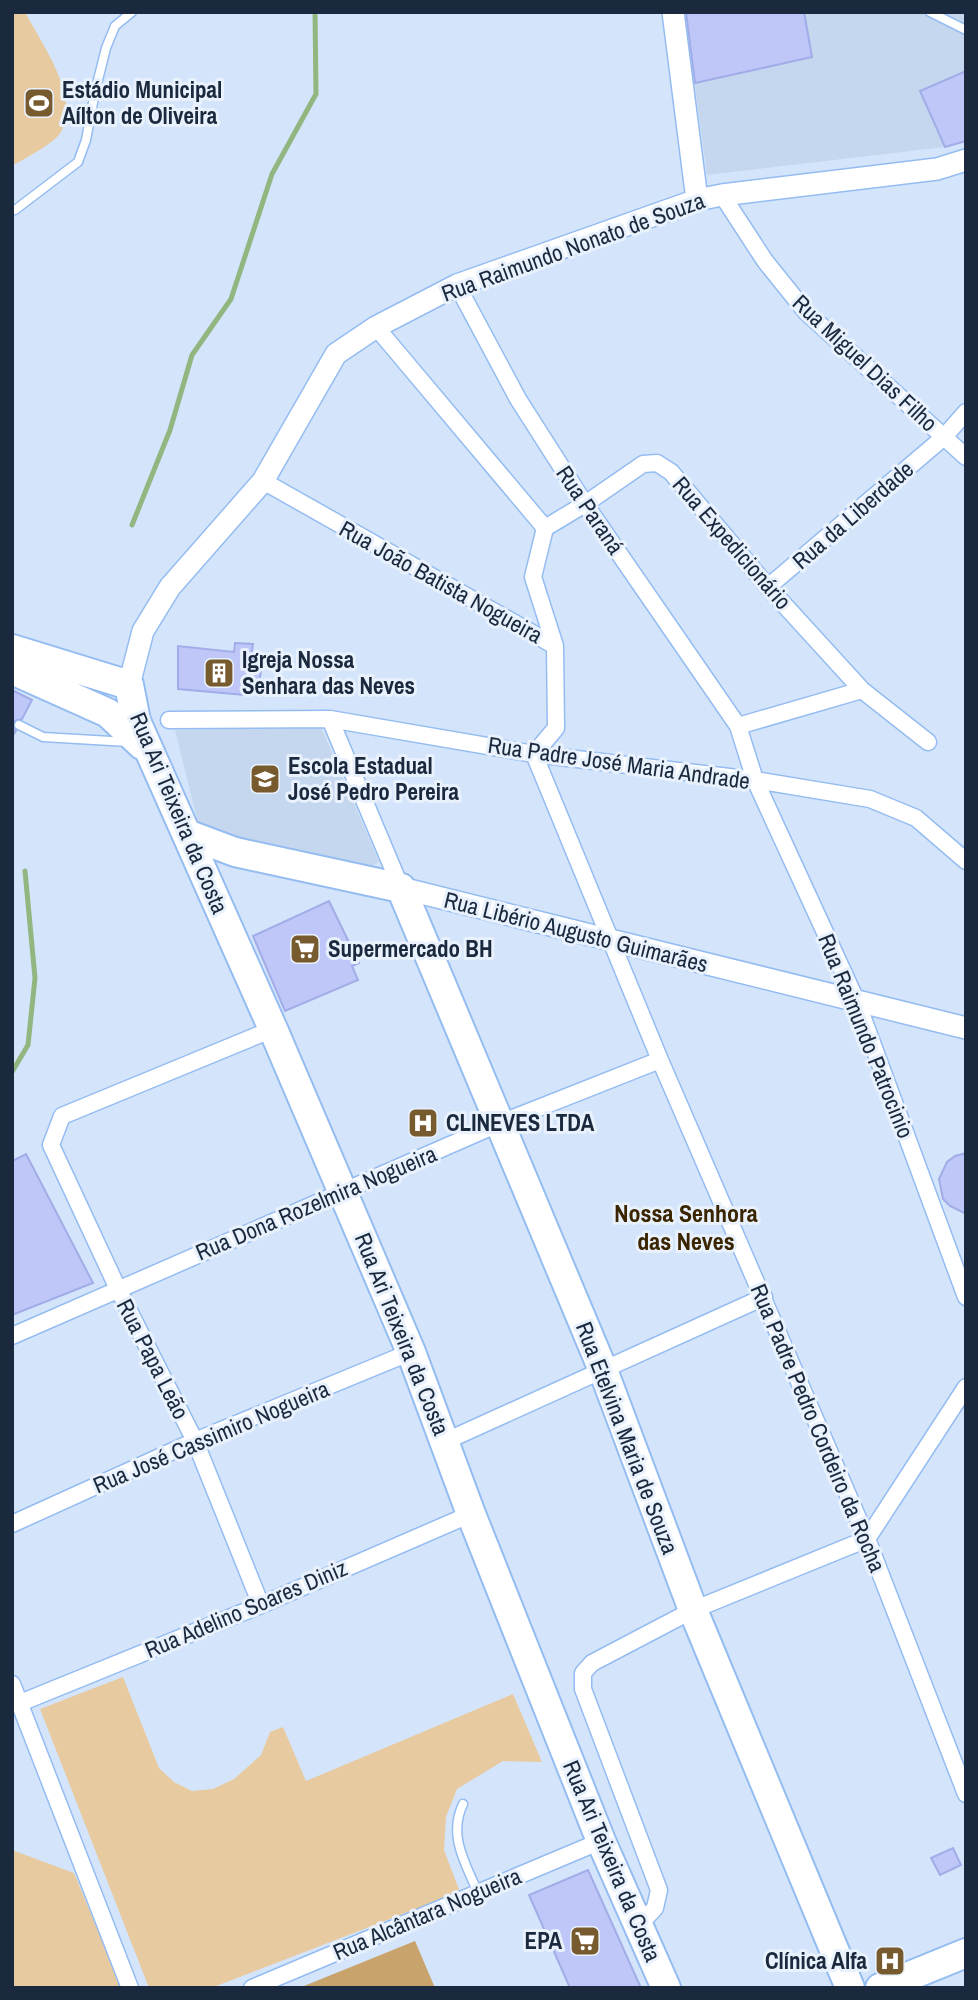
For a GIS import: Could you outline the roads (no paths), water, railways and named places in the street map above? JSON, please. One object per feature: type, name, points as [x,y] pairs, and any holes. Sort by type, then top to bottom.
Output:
[{"type":"highway","points":[[12,649],[129,685],[108,713]]},
{"type":"highway","points":[[12,670],[108,713],[144,748]]},
{"type":"highway","name":"Rua Ari Teixeira da Costa","points":[[129,685],[144,748],[187,834],[411,1352],[471,1514],[601,1841],[666,1988]]},
{"type":"highway","name":"Rua Libério Augusto Guimarães","points":[[187,834],[235,852],[401,888]]},
{"type":"highway","points":[[211,892],[235,852]]},
{"type":"highway","name":"Rua Etelvina Maria de Souza","points":[[401,888],[603,1370],[693,1610],[850,1988]]},
{"type":"highway","points":[[880,1988],[966,1953]]},
{"type":"street","points":[[673,12],[697,200]]},
{"type":"street","name":"Rua Raimundo Nonato de Souza","points":[[129,685],[143,631],[170,587],[263,481],[336,354],[376,327],[457,285],[697,200],[722,194],[937,169],[966,160]]},
{"type":"street","name":"Rua Miguel Dias Filho","points":[[722,194],[765,261],[806,312],[966,457]]},
{"type":"street","name":"Rua Paraná","points":[[457,285],[518,399],[585,504],[737,726],[755,780]]},
{"type":"street","points":[[376,327],[545,528],[533,577],[555,646]]},
{"type":"street","name":"Rua da Liberdade","points":[[768,587],[944,437],[966,412]]},
{"type":"street","name":"Rua Expedicionário","points":[[545,528],[643,464],[657,463],[671,472],[768,587],[862,690],[928,742]]},
{"type":"street","name":"Rua João Batista Nogueira","points":[[263,481],[555,646],[556,728],[534,754]]},
{"type":"street","points":[[737,726],[862,690]]},
{"type":"street","points":[[330,719],[401,888]]},
{"type":"street","name":"Rua Padre José Maria Andrade","points":[[169,720],[330,719],[534,754],[755,780],[870,799],[916,818],[966,861]]},
{"type":"street","name":"Rua Padre Pedro Cordeiro da Rocha","points":[[534,754],[660,1060],[867,1539],[966,1794]]},
{"type":"street","name":"Rua Raimundo Patrocinio","points":[[755,780],[857,1002],[966,1297]]},
{"type":"street","name":"Rua Libério Augusto Guimarães","points":[[401,888],[966,1028]]},
{"type":"street","name":"Rua Papa Leão","points":[[261,1605],[195,1441],[118,1289],[51,1145],[62,1116],[273,1029]]},
{"type":"street","name":"Rua Dona Rozelmira Nogueira","points":[[12,1336],[498,1124],[660,1060]]},
{"type":"street","points":[[446,1441],[764,1297]]},
{"type":"street","name":"Rua José Cassimiro Nogueira","points":[[12,1524],[195,1441],[411,1352]]},
{"type":"street","points":[[639,1925],[655,1908],[659,1890],[583,1689],[583,1673],[592,1662],[693,1610],[867,1539],[966,1387]]},
{"type":"street","name":"Rua Adelino Soares Diniz","points":[[20,1703],[261,1605],[471,1514]]},
{"type":"street","points":[[12,1684],[130,1988]]},
{"type":"street","name":"Rua Alcântara Nogueira","points":[[252,1988],[601,1841]]},
{"type":"lane","points":[[15,210],[78,162],[86,140],[106,48],[115,26],[132,12]]},
{"type":"lane","points":[[930,12],[966,30]]},
{"type":"lane","points":[[19,725],[43,737],[144,748]]},
{"type":"lane","points":[[463,1804],[458,1815],[457,1837],[478,1893]]},
{"type":"waterway","points":[[132,525],[170,430],[192,355],[231,299],[272,174],[316,94],[315,12]]},
{"type":"waterway","points":[[12,1072],[28,1045],[35,978],[25,871]]},
{"type":"place","name":"Estádio Municipal Aílton de Oliveira","points":[[39,103]]},
{"type":"place","name":"Igreja Nossa Senhara das Neves","points":[[219,673]]},
{"type":"place","name":"Escola Estadual José Pedro Pereira","points":[[265,779]]},
{"type":"place","name":"Supermercado BH","points":[[305,949]]},
{"type":"place","name":"CLINEVES LTDA","points":[[423,1123]]},
{"type":"place","name":"EPA","points":[[585,1941]]},
{"type":"place","name":"Clínica Alfa","points":[[890,1961]]},
{"type":"district","name":"Nossa Senhora das Neves","points":[[686,1228]]}]
